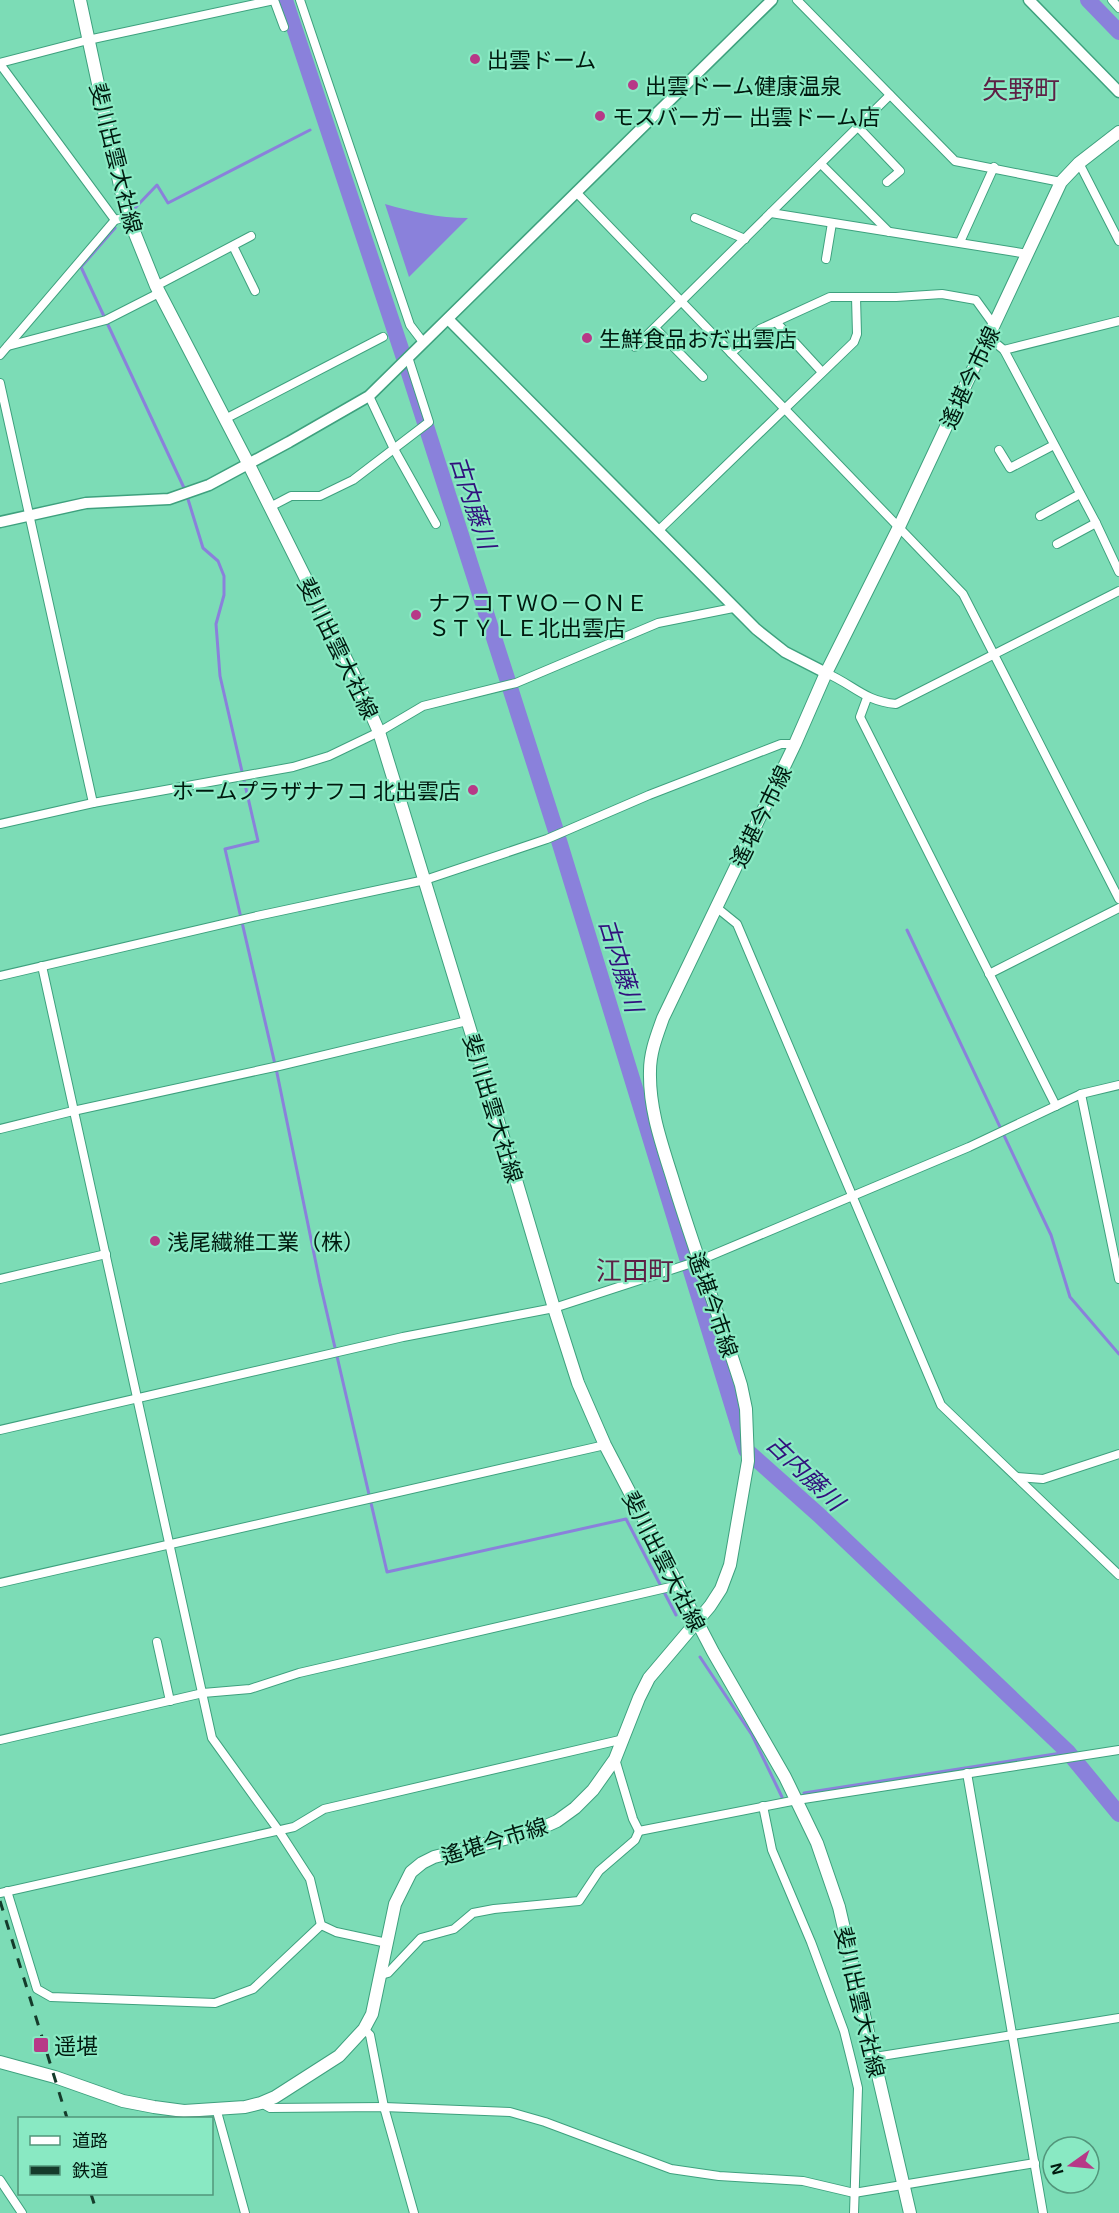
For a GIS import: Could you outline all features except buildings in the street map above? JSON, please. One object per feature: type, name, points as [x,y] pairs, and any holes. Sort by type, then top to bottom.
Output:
[{"type":"main road","name":"斐川出雲大社線","points":[[80,0],[128,218],[158,290],[270,507],[353,673],[379,732],[578,1383],[605,1445],[697,1622],[797,1800],[817,1843],[839,1907],[910,2213]]},
{"type":"main road","name":"遙堪今市線","points":[[0,2062],[123,2100],[184,2111],[245,2107],[261,2103],[275,2097],[339,2056],[364,2029],[372,2014],[395,1904],[411,1872],[422,1863],[455,1851],[535,1831],[557,1821],[575,1808],[593,1790],[615,1759],[649,1678],[697,1622],[721,1589],[730,1565],[748,1461],[748,1436],[741,1385],[698,1261],[655,1122],[650,1069],[653,1045],[663,1018],[795,744],[826,673],[899,526],[1061,182],[1079,163],[1119,132]]},
{"type":"street","points":[[115,220],[0,63],[88,40],[274,0],[284,27]]},
{"type":"street","points":[[300,0],[410,325],[423,342]]},
{"type":"street","points":[[0,522],[86,503],[169,499],[209,485],[369,396],[772,0]]},
{"type":"street","points":[[797,0],[955,160],[1061,182]]},
{"type":"street","points":[[1029,0],[1119,92]]},
{"type":"street","points":[[1112,0],[1119,8]]},
{"type":"street","points":[[635,347],[890,95]]},
{"type":"street","points":[[858,127],[900,171],[887,182]]},
{"type":"street","points":[[1079,163],[1119,241]]},
{"type":"street","points":[[821,164],[889,233]]},
{"type":"street","points":[[960,242],[994,167]]},
{"type":"street","points":[[576,192],[963,594],[1119,899]]},
{"type":"street","points":[[771,213],[1028,254]]},
{"type":"street","points":[[0,355],[4,347],[115,220],[128,218]]},
{"type":"street","points":[[695,218],[745,239]]},
{"type":"street","points":[[826,259],[832,223]]},
{"type":"street","points":[[4,347],[106,320],[250,236]]},
{"type":"street","points":[[232,246],[255,291]]},
{"type":"street","points":[[730,353],[760,329],[831,297],[942,294],[976,300],[994,325]]},
{"type":"street","points":[[658,531],[854,342],[857,334],[856,297]]},
{"type":"street","points":[[448,319],[756,630],[784,652],[844,681],[867,698],[882,703],[896,704],[1119,591]]},
{"type":"street","points":[[1004,350],[1119,321]]},
{"type":"street","points":[[776,322],[822,372]]},
{"type":"street","points":[[655,328],[703,377]]},
{"type":"street","points":[[225,419],[383,337]]},
{"type":"street","points":[[988,337],[1004,350],[1096,523],[1119,572]]},
{"type":"street","points":[[270,507],[291,496],[320,496],[353,480],[429,422],[408,357]]},
{"type":"street","points":[[0,383],[93,803]]},
{"type":"street","points":[[369,396],[394,449],[436,524]]},
{"type":"street","points":[[999,450],[1010,468],[1054,445]]},
{"type":"street","points":[[1040,516],[1080,494]]},
{"type":"street","points":[[1057,544],[1096,523]]},
{"type":"street","points":[[0,824],[93,803],[293,767],[329,756],[379,732],[423,706],[516,683],[658,623],[733,608]]},
{"type":"street","points":[[867,698],[860,717],[1056,1106]]},
{"type":"street","points":[[0,976],[257,916],[425,880],[547,839],[650,795],[781,744],[795,744]]},
{"type":"street","points":[[716,907],[737,924],[940,1405],[1119,1575]]},
{"type":"street","points":[[989,974],[1119,908]]},
{"type":"street","points":[[42,966],[212,1738],[279,1831],[310,1879],[321,1925]]},
{"type":"street","points":[[0,1129],[467,1021]]},
{"type":"street","points":[[0,1430],[139,1400],[403,1337],[554,1308],[698,1261],[969,1146],[1082,1094],[1119,1085]]},
{"type":"street","points":[[1082,1094],[1119,1279]]},
{"type":"street","points":[[0,1279],[106,1254]]},
{"type":"street","points":[[0,1583],[605,1445]]},
{"type":"street","points":[[1017,1477],[1043,1479],[1119,1454]]},
{"type":"street","points":[[0,1740],[203,1693],[250,1689],[299,1673],[679,1585]]},
{"type":"street","points":[[157,1642],[170,1701]]},
{"type":"street","points":[[321,1925],[253,1989],[215,2003],[51,1997],[37,1989],[3,1892],[279,1831],[294,1827],[324,1809],[624,1740]]},
{"type":"street","points":[[639,1831],[797,1800],[1119,1750]]},
{"type":"street","points":[[615,1759],[633,1819],[639,1831]]},
{"type":"street","points":[[968,1773],[1043,2213]]},
{"type":"street","points":[[763,1806],[772,1850],[811,1942],[844,2031],[858,2088],[854,2213]]},
{"type":"street","points":[[381,1975],[388,1973],[422,1938],[454,1929],[473,1913],[579,1901],[598,1871],[635,1840],[639,1831]]},
{"type":"street","points":[[321,1925],[336,1932],[387,1943]]},
{"type":"street","points":[[875,2057],[1119,2018]]},
{"type":"street","points":[[364,2029],[370,2035],[384,2107],[414,2213]]},
{"type":"street","points":[[261,2103],[270,2108],[384,2107],[510,2112],[545,2122],[671,2169],[719,2176],[803,2181],[854,2193],[1035,2163]]},
{"type":"street","points":[[216,2108],[246,2213]]},
{"type":"street","points":[[0,2180],[22,2213]]},
{"type":"shaded area","points":[[385,204],[426,214],[468,218],[409,277]]},
{"type":"waterway","name":"古内藤川","points":[[285,0],[409,373],[556,831],[746,1450],[819,1515],[1068,1752],[1119,1814]]},
{"type":"waterway","points":[[1088,0],[1119,32]]},
{"type":"waterway","points":[[134,209],[157,185],[168,203],[310,130]]},
{"type":"waterway","points":[[115,228],[81,267],[185,490]]},
{"type":"waterway","points":[[187,496],[203,548],[218,561],[224,576],[224,595],[216,624],[220,676],[258,841],[225,849],[277,1073],[320,1283],[387,1572],[626,1519],[676,1615]]},
{"type":"waterway","points":[[907,930],[1051,1235],[1070,1297],[1119,1354]]},
{"type":"waterway","points":[[700,1657],[752,1735],[782,1797]]},
{"type":"waterway","points":[[804,1793],[1068,1752]]},
{"type":"railway","points":[[0,1901],[67,2117]]},
{"type":"railway","points":[[91,2195],[97,2213]]},
{"type":"place","name":"出雲ドーム","points":[[475,59]]},
{"type":"place","name":"出雲ドーム健康温泉","points":[[633,85]]},
{"type":"place","name":"モスバーガー 出雲ドーム店","points":[[600,116]]},
{"type":"place","name":"生鮮食品おだ出雲店","points":[[587,338]]},
{"type":"place","name":"ナフコＴＷＯ－ＯＮＥ ＳＴＹＬＥ北出雲店","points":[[416,615]]},
{"type":"place","name":"ホームプラザナフコ 北出雲店","points":[[473,790]]},
{"type":"place","name":"浅尾繊維工業（株）","points":[[155,1241]]},
{"type":"place","name":"遥堪","points":[[41,2045]]},
{"type":"district","name":"矢野町","points":[[1021,88]]},
{"type":"district","name":"江田町","points":[[635,1269]]}]
